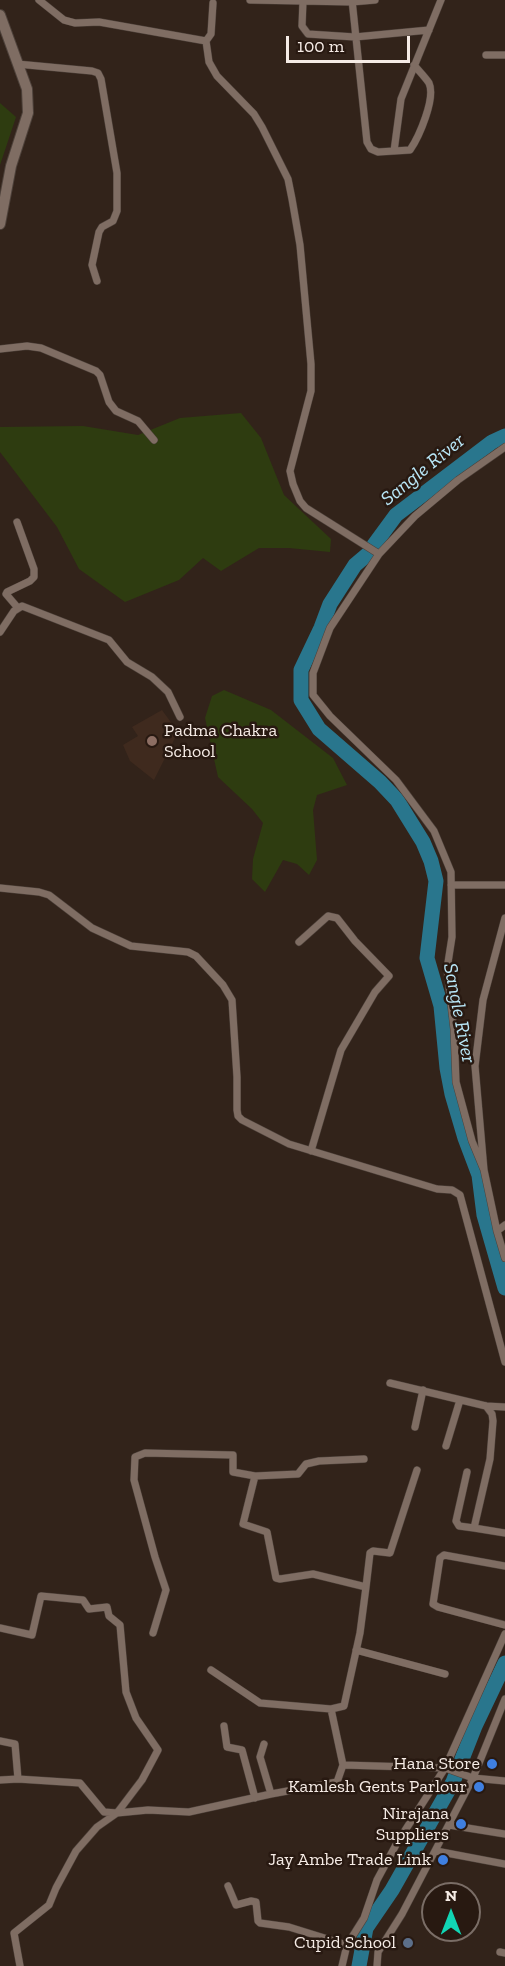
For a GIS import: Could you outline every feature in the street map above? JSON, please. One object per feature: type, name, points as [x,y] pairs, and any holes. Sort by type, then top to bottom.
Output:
[{"type":"street","points":[[39,0],[64,20],[75,24],[99,22],[206,41]]},
{"type":"street","points":[[204,0],[213,1],[211,34],[206,41],[209,62],[217,76],[254,114],[262,127],[288,179],[292,199],[300,246],[311,364],[311,391],[295,448],[291,471],[293,484],[300,501],[306,508],[379,554]]},
{"type":"street","points":[[250,0],[375,0]]},
{"type":"street","points":[[394,151],[400,99],[441,0]]},
{"type":"street","points":[[303,1],[302,26],[308,33],[355,38],[429,30]]},
{"type":"street","points":[[352,1],[367,142],[370,149],[378,152],[410,150],[417,141],[431,96],[429,84],[414,65]]},
{"type":"street","points":[[0,15],[27,90],[28,113],[10,166],[0,224]]},
{"type":"street","points":[[486,55],[505,55]]},
{"type":"street","points":[[17,64],[92,70],[101,78],[117,173],[117,211],[113,220],[102,227],[99,232],[92,265],[97,281]]},
{"type":"street","points":[[0,349],[27,346],[41,348],[96,371],[100,375],[108,402],[116,411],[138,421],[154,440]]},
{"type":"street","points":[[484,1170],[472,1141],[456,1082],[454,1029],[447,969],[452,937],[451,872],[434,831],[396,780],[330,716],[313,695],[313,673],[330,628],[379,554],[415,516],[458,480],[505,447]]},
{"type":"street","points":[[17,522],[34,569],[34,577],[30,581],[7,592],[18,608]]},
{"type":"street","points":[[0,632],[22,606],[109,640],[127,662],[152,677],[168,692],[180,717]]},
{"type":"street","points":[[452,885],[505,885]]},
{"type":"street","points":[[0,888],[49,895],[92,928],[131,946],[188,952],[196,956],[223,985],[232,1000],[238,1116],[242,1120],[289,1144],[437,1189],[452,1190],[460,1195],[505,1362]]},
{"type":"street","points":[[299,942],[328,916],[337,918],[355,941],[389,976],[375,992],[341,1050],[312,1151]]},
{"type":"street","points":[[505,918],[483,1000],[475,1066],[484,1170],[505,1258]]},
{"type":"street","points":[[497,1231],[505,1225]]},
{"type":"street","points":[[390,1383],[486,1406],[505,1407]]},
{"type":"street","points":[[415,1428],[423,1390]]},
{"type":"street","points":[[446,1446],[460,1400]]},
{"type":"street","points":[[474,1528],[490,1459],[493,1421],[492,1414],[486,1406]]},
{"type":"street","points":[[153,1633],[166,1590],[154,1557],[134,1480],[135,1457],[146,1454],[234,1455],[233,1472],[255,1476],[298,1474],[306,1464],[319,1461],[364,1459]]},
{"type":"street","points":[[211,1670],[260,1703],[330,1709],[344,1706],[356,1650],[370,1553],[373,1551],[390,1553],[417,1470]]},
{"type":"street","points":[[467,1472],[456,1521],[459,1526],[505,1533]]},
{"type":"street","points":[[255,1476],[243,1524],[267,1532],[276,1578],[313,1574],[366,1587]]},
{"type":"street","points":[[505,1566],[444,1555],[440,1558],[433,1604],[505,1625]]},
{"type":"street","points":[[0,1628],[32,1635],[41,1596],[83,1600],[89,1609],[107,1607],[109,1616],[120,1624],[126,1692],[136,1718],[158,1750],[142,1780],[117,1813],[97,1827],[76,1851],[49,1905],[14,1933],[20,1966]]},
{"type":"street","points":[[342,1966],[347,1945],[364,1918],[377,1880],[397,1843],[447,1769],[505,1634]]},
{"type":"street","points":[[356,1650],[446,1674]]},
{"type":"street","points":[[376,1966],[378,1952],[402,1914],[449,1825],[505,1699]]},
{"type":"street","points":[[0,1780],[80,1783],[104,1812],[117,1813],[148,1810],[189,1812],[336,1783],[343,1766],[330,1709]]},
{"type":"street","points":[[224,1726],[227,1747],[242,1750],[255,1798]]},
{"type":"street","points":[[0,1741],[15,1744],[18,1779]]},
{"type":"street","points":[[264,1744],[260,1756],[271,1794]]},
{"type":"street","points":[[343,1766],[447,1769],[471,1777],[505,1781]]},
{"type":"street","points":[[449,1825],[505,1834]]},
{"type":"street","points":[[436,1851],[505,1864]]},
{"type":"street","points":[[228,1886],[236,1905],[256,1902],[260,1923],[289,1927],[347,1945]]},
{"type":"shaded area","name":"Padma Chakra School","points":[[162,710],[178,732],[154,780],[130,761],[123,745],[138,736],[132,727]]},
{"type":"green space","points":[[0,103],[16,117],[0,165]]},
{"type":"green space","points":[[241,413],[261,438],[284,495],[331,539],[330,552],[259,548],[221,571],[203,558],[179,580],[125,602],[79,569],[57,527],[0,452],[0,427],[83,426],[138,435],[180,418]]},
{"type":"green space","points":[[224,690],[271,710],[333,758],[347,785],[317,795],[313,810],[317,860],[309,875],[297,864],[283,860],[265,892],[252,879],[253,859],[263,823],[252,809],[218,777],[205,718],[212,696]]},
{"type":"waterway","name":"Sangle River","points":[[374,545],[396,515],[492,442],[505,436]]},
{"type":"waterway","name":"Sangle River","points":[[368,554],[355,565],[330,604],[301,670],[301,700],[319,729],[380,782],[397,800],[423,842],[431,861],[436,881],[427,958],[441,1006],[452,1094],[479,1175],[484,1215],[505,1288]]},
{"type":"waterway","name":"Sangle River","points":[[359,1966],[366,1928],[392,1890],[453,1782],[475,1726],[505,1663]]},
{"type":"place","name":"Padma Chakra School","points":[[152,741]]},
{"type":"place","name":"Hana Store","points":[[492,1764]]},
{"type":"place","name":"Kamlesh Gents Parlour","points":[[479,1787]]},
{"type":"place","name":"Nirajana Suppliers","points":[[461,1824]]},
{"type":"place","name":"Jay Ambe Trade Link","points":[[443,1860]]},
{"type":"place","name":"Cupid School","points":[[408,1943]]}]
